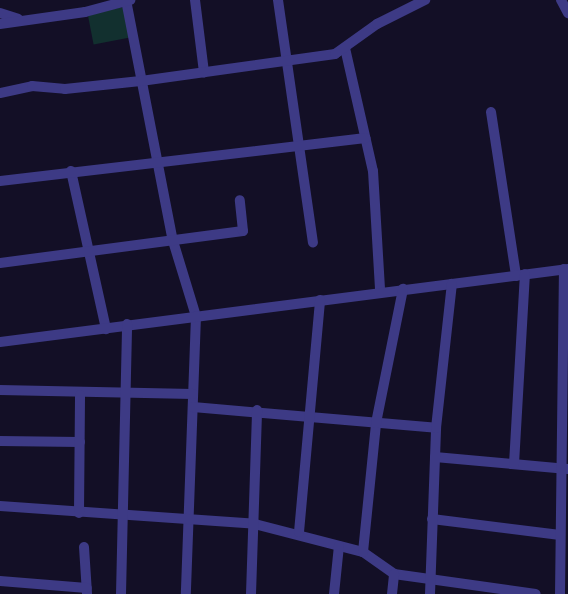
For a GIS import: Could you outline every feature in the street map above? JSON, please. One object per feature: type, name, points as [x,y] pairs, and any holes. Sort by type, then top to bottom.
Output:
[{"type":"street","points":[[0,24],[85,12],[127,0],[140,81],[173,241],[196,316],[186,594]]},
{"type":"street","points":[[195,0],[204,72]]},
{"type":"street","points":[[278,0],[289,60],[298,143],[313,242]]},
{"type":"street","points":[[0,93],[32,86],[65,89],[140,81],[335,54],[377,24],[425,0]]},
{"type":"street","points":[[561,0],[568,14]]},
{"type":"street","points":[[0,13],[22,20]]},
{"type":"street","points":[[345,48],[374,171],[380,290]]},
{"type":"street","points":[[491,112],[520,275],[514,464]]},
{"type":"street","points":[[0,181],[298,143],[366,138]]},
{"type":"street","points":[[71,171],[106,330]]},
{"type":"street","points":[[0,263],[89,253],[243,231],[240,200]]},
{"type":"street","points":[[0,342],[106,330],[127,324],[320,300],[380,290],[452,284],[566,269],[565,469],[564,515],[560,535],[560,594]]},
{"type":"street","points":[[430,594],[436,428],[452,284]]},
{"type":"street","points":[[363,552],[376,423],[403,289]]},
{"type":"street","points":[[299,532],[306,415],[320,300]]},
{"type":"street","points":[[121,594],[126,516],[127,324]]},
{"type":"street","points":[[0,390],[80,395],[194,394]]},
{"type":"street","points":[[79,513],[80,395]]},
{"type":"street","points":[[193,407],[257,410],[436,428]]},
{"type":"street","points":[[251,594],[255,524],[257,410]]},
{"type":"street","points":[[0,441],[80,442]]},
{"type":"street","points":[[434,457],[565,469]]},
{"type":"street","points":[[0,506],[255,524],[299,532],[363,552],[394,574],[431,577],[536,594]]},
{"type":"street","points":[[432,519],[560,535]]},
{"type":"street","points":[[334,594],[339,546]]},
{"type":"street","points":[[0,581],[87,591],[84,547]]},
{"type":"street","points":[[392,594],[394,574]]},
{"type":"green space","points":[[124,7],[130,37],[94,44],[88,14]]}]
